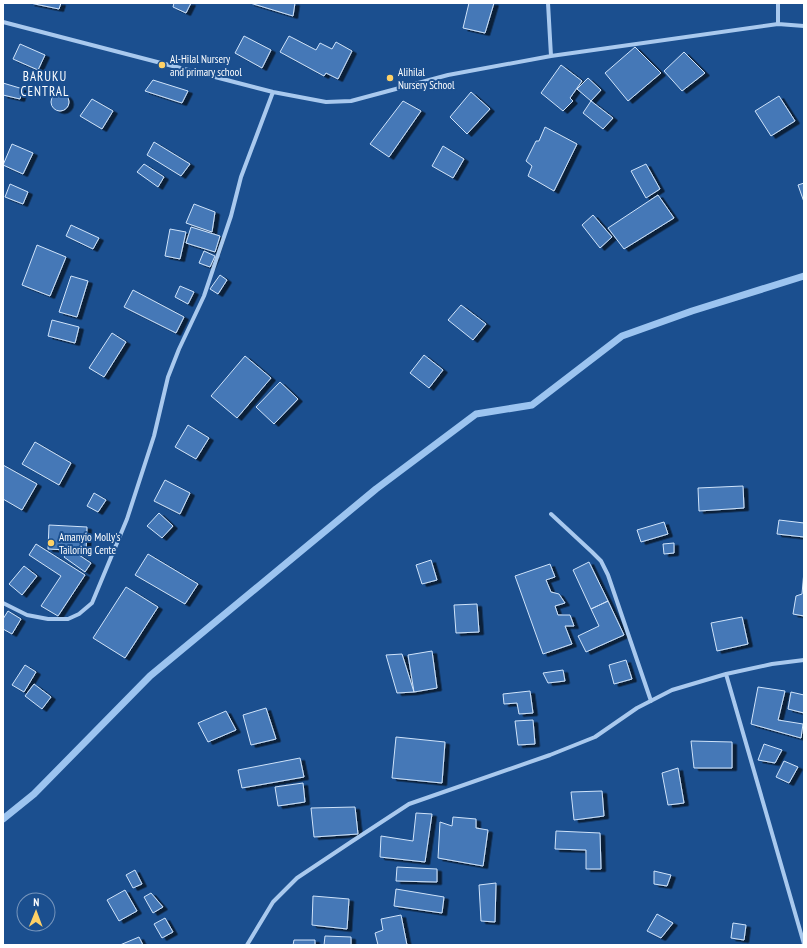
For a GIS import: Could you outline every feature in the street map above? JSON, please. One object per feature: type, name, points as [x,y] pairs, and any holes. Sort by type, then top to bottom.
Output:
[{"type":"street","points":[[548,3],[551,56]]},
{"type":"street","points":[[778,3],[778,24]]},
{"type":"street","points":[[3,22],[272,92],[326,102],[351,101],[448,75],[551,56],[778,24],[804,26]]},
{"type":"street","points":[[3,603],[27,614],[48,619],[68,619],[79,614],[92,602],[127,519],[154,436],[168,377],[179,348],[204,296],[232,216],[241,177],[272,92]]},
{"type":"street","points":[[551,514],[601,561],[608,575],[651,701]]},
{"type":"street","points":[[247,945],[274,902],[297,878],[409,804],[550,755],[595,737],[637,708],[672,690],[726,674],[772,664],[804,660]]},
{"type":"street","points":[[726,674],[804,944]]},
{"type":"building","points":[[30,3],[61,3],[59,9]]},
{"type":"building","points":[[174,3],[191,3],[186,13],[173,7]]},
{"type":"building","points":[[250,3],[295,3],[293,16]]},
{"type":"building","points":[[469,3],[494,3],[485,33],[463,28]]},
{"type":"building","points":[[244,36],[271,50],[262,68],[235,53]]},
{"type":"building","points":[[289,36],[316,50],[320,43],[332,49],[336,42],[352,51],[338,79],[326,73],[324,76],[280,52]]},
{"type":"building","points":[[20,44],[45,55],[38,70],[13,59]]},
{"type":"building","points":[[635,47],[661,73],[628,101],[605,73]]},
{"type":"building","points":[[684,52],[705,73],[682,91],[664,71]]},
{"type":"building","points":[[561,65],[582,81],[570,98],[573,101],[563,111],[541,93]]},
{"type":"building","points":[[588,78],[601,90],[591,101],[577,89]]},
{"type":"building","points":[[153,80],[188,91],[182,103],[145,91]]},
{"type":"building","points":[[3,83],[23,89],[20,99],[3,95]]},
{"type":"building","points":[[471,92],[490,109],[467,134],[450,117]]},
{"type":"building","points":[[56,93],[64,93],[69,98],[67,109],[64,111],[56,111],[51,106],[51,98]]},
{"type":"building","points":[[779,96],[795,121],[771,136],[755,111]]},
{"type":"building","points":[[92,99],[113,111],[102,129],[80,116]]},
{"type":"building","points":[[403,101],[421,111],[389,157],[370,144]]},
{"type":"building","points":[[591,101],[613,118],[603,129],[583,113]]},
{"type":"building","points":[[545,127],[577,144],[554,191],[528,176],[532,166],[526,161],[536,141],[539,141]]},
{"type":"building","points":[[154,142],[190,164],[181,176],[147,155]]},
{"type":"building","points":[[12,144],[33,153],[23,174],[3,165]]},
{"type":"building","points":[[443,146],[464,159],[453,178],[432,166]]},
{"type":"building","points":[[144,164],[164,177],[158,187],[137,172]]},
{"type":"building","points":[[646,164],[660,189],[646,198],[631,171]]},
{"type":"building","points":[[804,183],[804,202],[798,185]]},
{"type":"building","points":[[10,184],[28,192],[23,204],[5,197]]},
{"type":"building","points":[[658,195],[674,218],[624,249],[608,228]]},
{"type":"building","points":[[194,204],[215,212],[212,232],[186,223]]},
{"type":"building","points":[[593,215],[612,237],[600,248],[582,225]]},
{"type":"building","points":[[71,225],[99,238],[93,249],[66,236]]},
{"type":"building","points":[[191,227],[220,236],[215,252],[186,243]]},
{"type":"building","points":[[170,229],[186,232],[180,259],[165,256]]},
{"type":"building","points":[[37,245],[66,257],[50,296],[22,285]]},
{"type":"building","points":[[204,251],[215,256],[210,267],[199,263]]},
{"type":"building","points":[[220,275],[227,280],[218,294],[210,289]]},
{"type":"building","points":[[71,276],[88,281],[77,317],[59,312]]},
{"type":"building","points":[[180,286],[194,292],[188,304],[175,297]]},
{"type":"building","points":[[133,290],[184,317],[176,333],[124,307]]},
{"type":"building","points":[[461,305],[486,324],[473,340],[448,320]]},
{"type":"building","points":[[52,320],[79,327],[75,343],[48,336]]},
{"type":"building","points":[[112,333],[126,342],[104,377],[89,368]]},
{"type":"building","points":[[424,355],[443,370],[429,388],[410,373]]},
{"type":"building","points":[[245,356],[271,378],[237,418],[211,396]]},
{"type":"building","points":[[280,382],[298,399],[274,424],[256,407]]},
{"type":"building","points":[[188,425],[209,438],[196,459],[175,447]]},
{"type":"building","points":[[35,442],[71,463],[59,485],[22,464]]},
{"type":"building","points":[[3,465],[37,484],[22,510],[3,499]]},
{"type":"building","points":[[165,480],[190,493],[180,514],[154,501]]},
{"type":"building","points":[[743,486],[744,508],[699,511],[698,488]]},
{"type":"building","points":[[94,493],[106,500],[98,512],[87,506]]},
{"type":"building","points":[[159,513],[173,526],[162,538],[147,526]]},
{"type":"building","points":[[779,520],[804,523],[804,537],[777,534]]},
{"type":"building","points":[[664,522],[668,534],[641,542],[637,530]]},
{"type":"building","points":[[49,525],[87,527],[86,551],[48,549]]},
{"type":"building","points":[[674,543],[674,553],[664,554],[663,544]]},
{"type":"building","points":[[36,544],[85,575],[58,616],[41,606],[61,576],[29,555]]},
{"type":"building","points":[[70,549],[91,563],[85,572],[64,557]]},
{"type":"building","points":[[148,554],[198,584],[185,604],[135,575]]},
{"type":"building","points":[[431,560],[437,580],[422,584],[416,565]]},
{"type":"building","points":[[589,562],[608,601],[591,609],[573,570]]},
{"type":"building","points":[[550,564],[555,577],[546,580],[551,592],[559,594],[565,603],[555,606],[558,615],[570,615],[574,626],[565,626],[572,644],[543,654],[515,576]]},
{"type":"building","points":[[24,566],[37,576],[22,595],[9,584]]},
{"type":"building","points":[[804,571],[804,616],[793,614],[796,596],[802,594]]},
{"type":"building","points":[[126,587],[158,607],[125,658],[93,638]]},
{"type":"building","points":[[608,601],[624,635],[586,652],[578,636],[599,626],[591,609]]},
{"type":"building","points":[[477,604],[479,632],[456,633],[454,605]]},
{"type":"building","points":[[8,611],[21,619],[12,634],[3,629],[3,619]]},
{"type":"building","points":[[742,617],[748,644],[717,651],[711,623]]},
{"type":"building","points":[[432,651],[437,688],[414,692],[408,655]]},
{"type":"building","points":[[402,654],[414,692],[397,693],[386,655]]},
{"type":"building","points":[[626,660],[632,679],[614,684],[609,665]]},
{"type":"building","points":[[25,665],[36,672],[24,692],[12,685]]},
{"type":"building","points":[[563,670],[565,681],[548,683],[543,673]]},
{"type":"building","points":[[34,684],[51,697],[42,709],[25,696]]},
{"type":"building","points":[[758,687],[785,691],[778,720],[803,724],[801,738],[751,724]]},
{"type":"building","points":[[530,691],[533,713],[519,714],[517,703],[504,704],[503,694]]},
{"type":"building","points":[[791,692],[804,695],[804,713],[788,709]]},
{"type":"building","points":[[266,708],[276,739],[251,745],[243,715]]},
{"type":"building","points":[[226,711],[236,730],[208,742],[198,723]]},
{"type":"building","points":[[533,720],[535,744],[518,745],[515,721]]},
{"type":"building","points":[[396,737],[445,742],[442,783],[392,778]]},
{"type":"building","points":[[691,741],[732,742],[732,768],[694,768]]},
{"type":"building","points":[[764,744],[782,750],[775,763],[758,760]]},
{"type":"building","points":[[300,758],[304,777],[242,788],[238,770]]},
{"type":"building","points":[[784,761],[798,767],[789,783],[776,777]]},
{"type":"building","points":[[678,768],[684,803],[668,805],[662,773]]},
{"type":"building","points":[[303,783],[305,802],[278,806],[275,787]]},
{"type":"building","points":[[602,791],[604,816],[574,820],[571,792]]},
{"type":"building","points":[[355,807],[358,834],[314,837],[311,808]]},
{"type":"building","points":[[416,813],[432,814],[425,862],[380,857],[381,836],[413,841]]},
{"type":"building","points":[[453,817],[476,819],[476,828],[488,830],[483,866],[438,858],[440,822],[452,826]]},
{"type":"building","points":[[556,831],[600,833],[601,869],[586,869],[586,850],[555,849]]},
{"type":"building","points":[[397,867],[437,869],[437,882],[396,881]]},
{"type":"building","points":[[135,870],[142,884],[133,888],[126,875]]},
{"type":"building","points":[[654,871],[671,875],[667,886],[654,884]]},
{"type":"building","points":[[496,883],[495,922],[481,921],[479,885]]},
{"type":"building","points":[[396,889],[444,897],[442,913],[394,906]]},
{"type":"building","points":[[125,890],[137,911],[119,921],[107,900]]},
{"type":"building","points":[[151,893],[163,907],[153,913],[144,897]]},
{"type":"building","points":[[313,896],[349,899],[347,929],[312,925]]},
{"type":"building","points":[[657,914],[673,923],[661,938],[647,931]]},
{"type":"building","points":[[401,915],[407,945],[378,945],[375,933],[383,930],[381,919]]},
{"type":"building","points":[[165,918],[173,932],[162,938],[154,924]]},
{"type":"building","points":[[733,923],[746,925],[744,940],[731,938]]},
{"type":"building","points":[[325,936],[351,937],[351,945],[324,945]]},
{"type":"building","points":[[139,937],[143,945],[120,945]]},
{"type":"building","points":[[294,940],[315,940],[315,945],[293,945]]},
{"type":"waterway","points":[[3,819],[34,794],[150,676],[376,489],[476,414],[532,405],[622,336],[692,311],[804,276]]},
{"type":"place","name":"Al-Hilal Nursery and primary school","points":[[162,65]]},
{"type":"place","name":"Alihilal Nursery School","points":[[390,78]]},
{"type":"place","name":"Amanyio Molly's Tailoring Cente","points":[[51,543]]},
{"type":"district","name":"BARUKU CENTRAL","points":[[45,84]]}]
